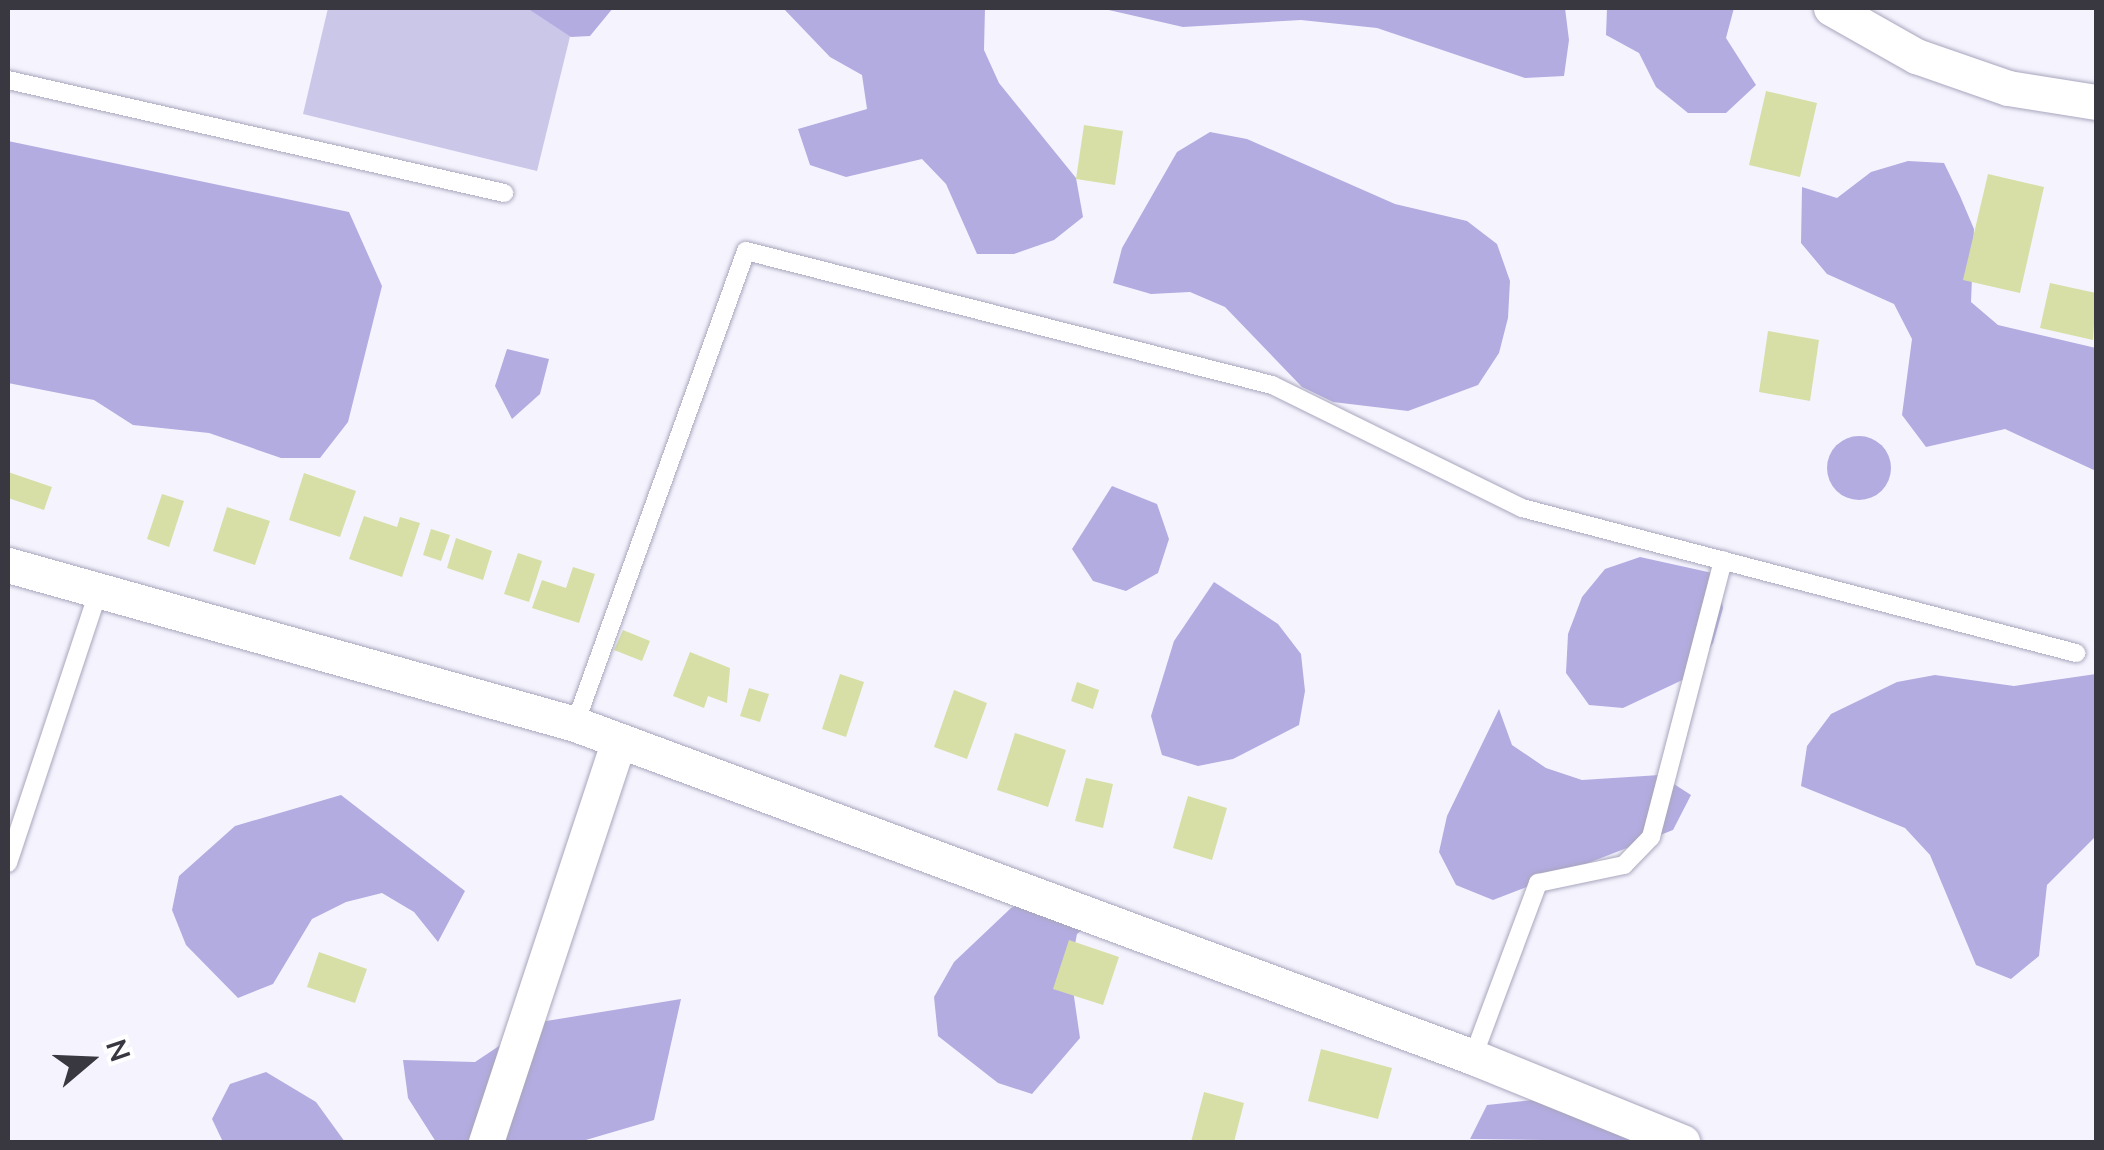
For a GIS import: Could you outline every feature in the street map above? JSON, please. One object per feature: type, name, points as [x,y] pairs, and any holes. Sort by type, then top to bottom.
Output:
[{"type":"street","points":[[1831,8],[1916,56],[2008,88],[2096,102]]},
{"type":"street","points":[[8,566],[575,724],[1473,1057],[1682,1142]]},
{"type":"street","points":[[486,1142],[619,740]]},
{"type":"lane","points":[[8,80],[504,193]]},
{"type":"lane","points":[[575,724],[746,251],[1272,386],[1522,508],[2076,653]]},
{"type":"lane","points":[[1473,1057],[1538,883],[1624,865],[1651,836],[1723,560]]},
{"type":"lane","points":[[8,863],[98,593]]},
{"type":"shaded area","points":[[328,8],[577,8],[537,171],[303,114]]},
{"type":"shaded area","points":[[527,8],[613,8],[590,36],[571,37]]},
{"type":"shaded area","points":[[783,8],[985,8],[984,50],[999,83],[1076,178],[1083,217],[1054,240],[1014,254],[977,254],[946,184],[922,159],[846,177],[810,165],[798,129],[867,109],[862,75],[830,57]]},
{"type":"shaded area","points":[[1100,8],[1565,8],[1569,40],[1564,76],[1525,78],[1377,28],[1301,20],[1183,27]]},
{"type":"shaded area","points":[[1607,8],[1734,8],[1726,38],[1756,85],[1726,113],[1688,113],[1656,87],[1639,53],[1606,35]]},
{"type":"shaded area","points":[[1210,132],[1247,139],[1395,204],[1467,221],[1497,244],[1510,281],[1508,318],[1499,353],[1478,385],[1408,411],[1333,402],[1302,387],[1225,307],[1190,292],[1151,294],[1113,283],[1122,248],[1177,152]]},
{"type":"shaded area","points":[[8,141],[349,212],[382,286],[348,422],[320,458],[281,458],[209,433],[133,425],[94,400],[8,383]]},
{"type":"shaded area","points":[[1908,161],[1944,163],[1960,196],[1974,229],[1971,302],[1998,325],[2096,348],[2096,471],[2005,429],[1926,447],[1902,415],[1912,339],[1894,304],[1827,274],[1801,243],[1802,187],[1837,198],[1871,172]]},
{"type":"shaded area","points":[[507,349],[549,359],[540,394],[512,419],[495,386]]},
{"type":"shaded area","points":[[1859,436],[1882,445],[1891,468],[1882,491],[1859,500],[1836,491],[1827,468],[1836,445]]},
{"type":"shaded area","points":[[1112,486],[1157,504],[1169,539],[1158,573],[1126,591],[1093,581],[1072,549]]},
{"type":"shaded area","points":[[1640,557],[1717,574],[1723,608],[1713,643],[1693,675],[1623,708],[1589,705],[1566,673],[1568,634],[1582,597],[1605,569]]},
{"type":"shaded area","points":[[1214,582],[1278,624],[1301,654],[1305,691],[1299,725],[1233,759],[1198,766],[1162,755],[1151,716],[1174,641]]},
{"type":"shaded area","points":[[2096,674],[2096,836],[2047,885],[2039,956],[2011,979],[1976,965],[1930,855],[1905,828],[1801,786],[1807,746],[1831,714],[1897,682],[1935,675],[2014,686]]},
{"type":"shaded area","points":[[1499,709],[1512,745],[1546,768],[1582,780],[1660,775],[1691,795],[1673,830],[1493,900],[1456,885],[1439,852],[1447,816]]},
{"type":"shaded area","points":[[341,795],[465,891],[438,942],[414,912],[382,893],[346,902],[312,919],[273,984],[238,998],[186,945],[172,910],[179,876],[235,826]]},
{"type":"shaded area","points":[[1043,891],[1105,911],[1077,934],[1070,969],[1080,1038],[1032,1094],[998,1083],[938,1036],[934,997],[954,962],[1011,908]]},
{"type":"shaded area","points":[[681,999],[654,1120],[579,1142],[436,1142],[408,1098],[403,1060],[475,1062],[534,1023]]},
{"type":"shaded area","points":[[266,1072],[316,1102],[345,1142],[223,1142],[212,1119],[230,1084]]},
{"type":"shaded area","points":[[1559,1097],[1674,1122],[1700,1142],[1470,1139],[1487,1105]]},
{"type":"building","points":[[1766,91],[1817,103],[1800,177],[1749,165]]},
{"type":"building","points":[[1084,125],[1123,131],[1115,185],[1076,179]]},
{"type":"building","points":[[1988,174],[2044,187],[2020,293],[1963,280]]},
{"type":"building","points":[[2050,283],[2096,293],[2093,340],[2040,328]]},
{"type":"building","points":[[1768,331],[1819,340],[1810,401],[1759,392]]},
{"type":"building","points":[[8,472],[52,487],[44,510],[8,498]]},
{"type":"building","points":[[304,473],[356,491],[340,537],[289,520]]},
{"type":"building","points":[[162,494],[184,501],[169,547],[147,539]]},
{"type":"building","points":[[227,507],[270,521],[255,565],[213,551]]},
{"type":"building","points":[[364,516],[397,527],[400,517],[420,523],[402,577],[349,559]]},
{"type":"building","points":[[431,529],[450,535],[441,561],[423,555]]},
{"type":"building","points":[[456,538],[492,551],[483,580],[447,568]]},
{"type":"building","points":[[518,553],[542,561],[529,602],[504,594]]},
{"type":"building","points":[[573,567],[595,574],[579,623],[532,608],[542,580],[566,588]]},
{"type":"building","points":[[623,630],[650,641],[642,661],[614,650]]},
{"type":"building","points":[[690,652],[730,668],[727,703],[708,696],[704,708],[673,696]]},
{"type":"building","points":[[840,674],[864,682],[846,737],[822,729]]},
{"type":"building","points":[[1077,682],[1099,690],[1093,709],[1071,701]]},
{"type":"building","points":[[749,688],[769,694],[760,722],[740,716]]},
{"type":"building","points":[[954,690],[987,703],[967,759],[934,747]]},
{"type":"building","points":[[1015,733],[1066,750],[1048,807],[997,790]]},
{"type":"building","points":[[1086,778],[1113,784],[1103,828],[1075,821]]},
{"type":"building","points":[[1188,796],[1227,808],[1212,860],[1173,848]]},
{"type":"building","points":[[1069,940],[1119,957],[1103,1005],[1053,989]]},
{"type":"building","points":[[319,952],[367,969],[355,1003],[307,987]]},
{"type":"building","points":[[1321,1049],[1392,1068],[1378,1119],[1308,1101]]},
{"type":"building","points":[[1204,1092],[1244,1103],[1234,1142],[1191,1142]]}]
